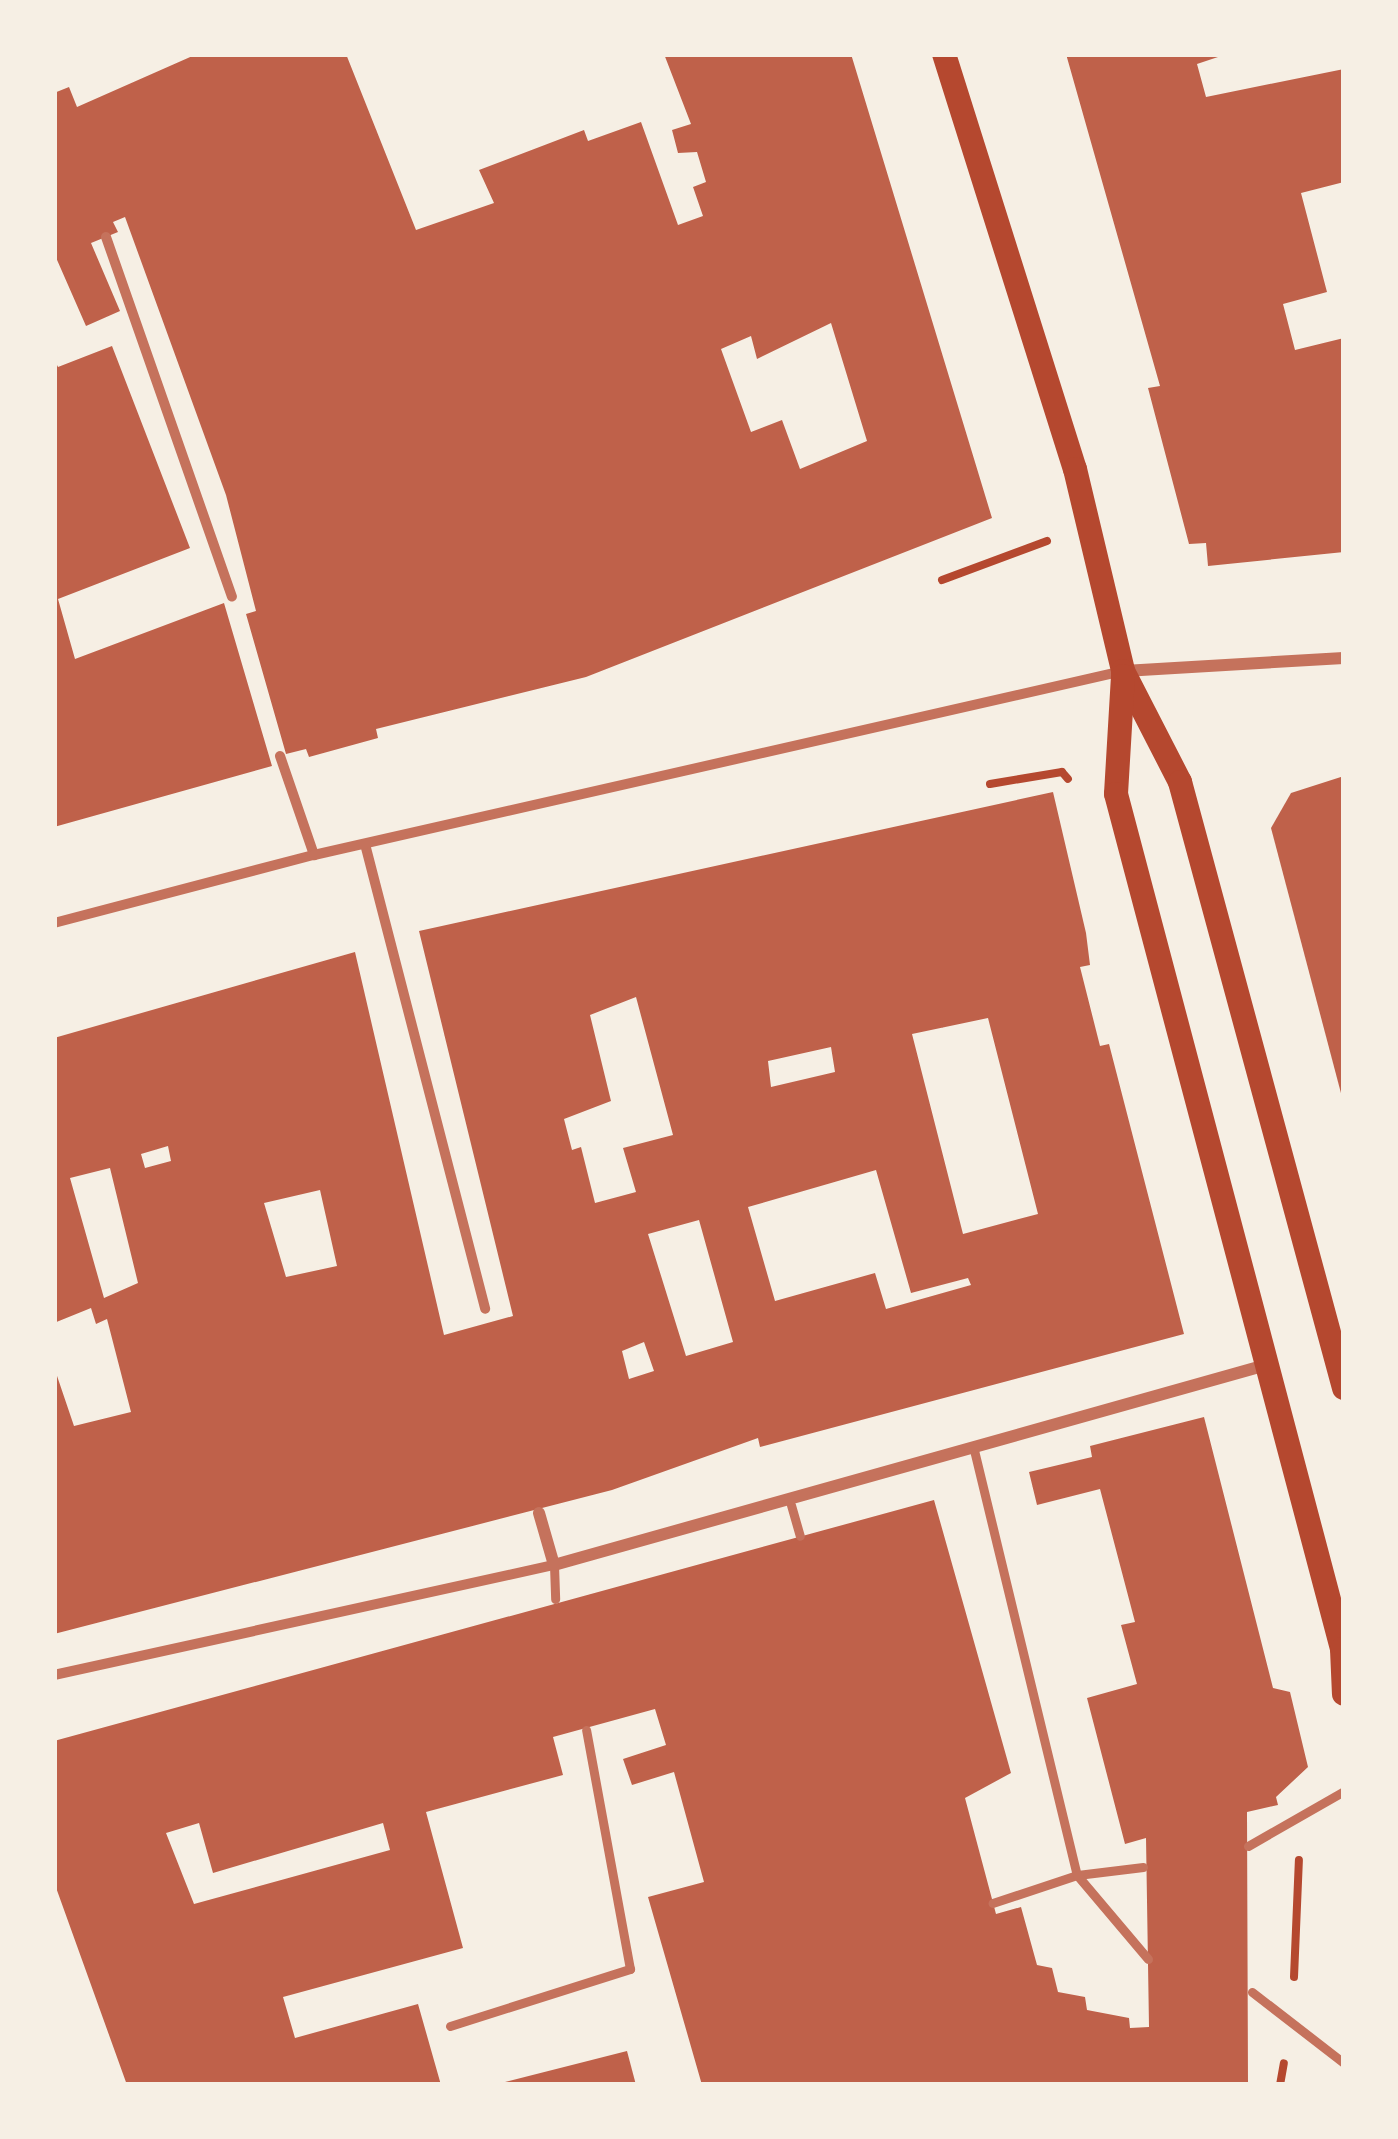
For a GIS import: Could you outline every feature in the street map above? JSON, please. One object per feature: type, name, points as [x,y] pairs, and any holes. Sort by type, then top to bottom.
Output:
[{"type":"main road","points":[[944,54],[1090,525],[1123,671],[1180,782],[1344,1388]]},
{"type":"main road","points":[[1123,671],[1117,794],[1342,1649],[1344,1694]]},
{"type":"street","points":[[106,237],[232,597]]},
{"type":"street","points":[[54,923],[314,856],[1123,671],[1344,658]]},
{"type":"street","points":[[280,756],[314,856]]},
{"type":"street","points":[[365,844],[485,1309]]},
{"type":"street","points":[[54,1676],[554,1565],[791,1504],[1266,1365]]},
{"type":"street","points":[[539,1513],[554,1565]]},
{"type":"lane","points":[[974,1450],[1077,1875],[1148,1959]]},
{"type":"lane","points":[[791,1504],[800,1536]]},
{"type":"lane","points":[[554,1565],[555,1599]]},
{"type":"lane","points":[[450,2026],[630,1969],[586,1730]]},
{"type":"lane","points":[[1248,1846],[1344,1790]]},
{"type":"lane","points":[[993,1903],[1077,1875],[1144,1867]]},
{"type":"lane","points":[[1252,1992],[1293,2018],[1344,2062]]},
{"type":"path","points":[[941,580],[1090,525]]},
{"type":"path","points":[[1280,2085],[1293,2018],[1301,1816]]},
{"type":"building","points":[[197,54],[346,54],[416,230],[494,203],[479,170],[584,130],[588,141],[641,122],[678,225],[703,216],[693,187],[706,182],[697,152],[678,153],[672,130],[691,124],[664,54],[851,54],[992,518],[586,677],[376,729],[378,738],[309,757],[306,749],[286,754],[246,614],[256,611],[226,495],[125,217],[113,222],[118,232],[91,243],[120,311],[86,326],[54,253],[54,93],[69,87],[77,107]],"holes":[[[831,323],[867,441],[800,469],[782,420],[751,432],[721,349],[751,336],[757,359]]]},
{"type":"building","points":[[1066,54],[1227,54],[1197,64],[1206,97],[1344,69],[1344,182],[1301,193],[1327,292],[1283,304],[1295,350],[1344,338],[1344,552],[1208,566],[1206,543],[1189,544],[1148,388],[1160,386]]},
{"type":"building","points":[[112,346],[190,548],[58,599],[75,659],[224,603],[272,766],[54,827],[54,359],[58,367]]},
{"type":"building","points":[[1344,776],[1342,1097],[1271,828],[1291,793]]},
{"type":"building","points":[[1053,792],[1086,933],[1090,965],[1080,967],[1100,1046],[1109,1044],[1184,1334],[760,1447],[758,1438],[612,1490],[54,1634],[54,1367],[74,1426],[131,1412],[107,1319],[96,1324],[91,1308],[54,1323],[54,1038],[355,952],[444,1335],[513,1316],[419,931]],"holes":[[[636,997],[673,1135],[623,1148],[636,1192],[595,1203],[581,1147],[572,1150],[564,1119],[611,1101],[590,1015]],[[988,1018],[1038,1214],[963,1234],[912,1034]],[[831,1047],[835,1072],[771,1087],[768,1061]],[[168,1146],[171,1161],[145,1168],[141,1154]],[[110,1168],[138,1283],[104,1298],[70,1178]],[[876,1170],[911,1293],[968,1278],[971,1285],[886,1309],[875,1273],[775,1301],[748,1207]],[[320,1190],[337,1266],[286,1277],[264,1203]],[[699,1220],[733,1342],[686,1356],[648,1234]],[[644,1342],[654,1371],[629,1379],[622,1351]]]},
{"type":"building","points":[[1204,1417],[1273,1688],[1290,1692],[1308,1767],[1276,1797],[1278,1805],[1247,1812],[1248,2085],[702,2085],[648,1897],[704,1882],[674,1772],[632,1785],[623,1759],[666,1745],[655,1709],[553,1737],[563,1775],[426,1812],[463,1948],[283,1997],[295,2038],[418,2004],[441,2085],[127,2085],[54,1882],[54,1741],[934,1500],[1011,1773],[965,1798],[996,1914],[1021,1907],[1037,1965],[1052,1968],[1058,1992],[1085,1997],[1087,2010],[1129,2018],[1130,2028],[1149,2027],[1146,1838],[1125,1844],[1087,1698],[1137,1684],[1121,1625],[1135,1622],[1100,1489],[1037,1505],[1029,1472],[1092,1457],[1090,1446]],"holes":[[[199,1823],[213,1873],[383,1823],[390,1850],[194,1904],[166,1833]]]},
{"type":"building","points":[[627,2051],[636,2085],[501,2085],[501,2083]]}]
